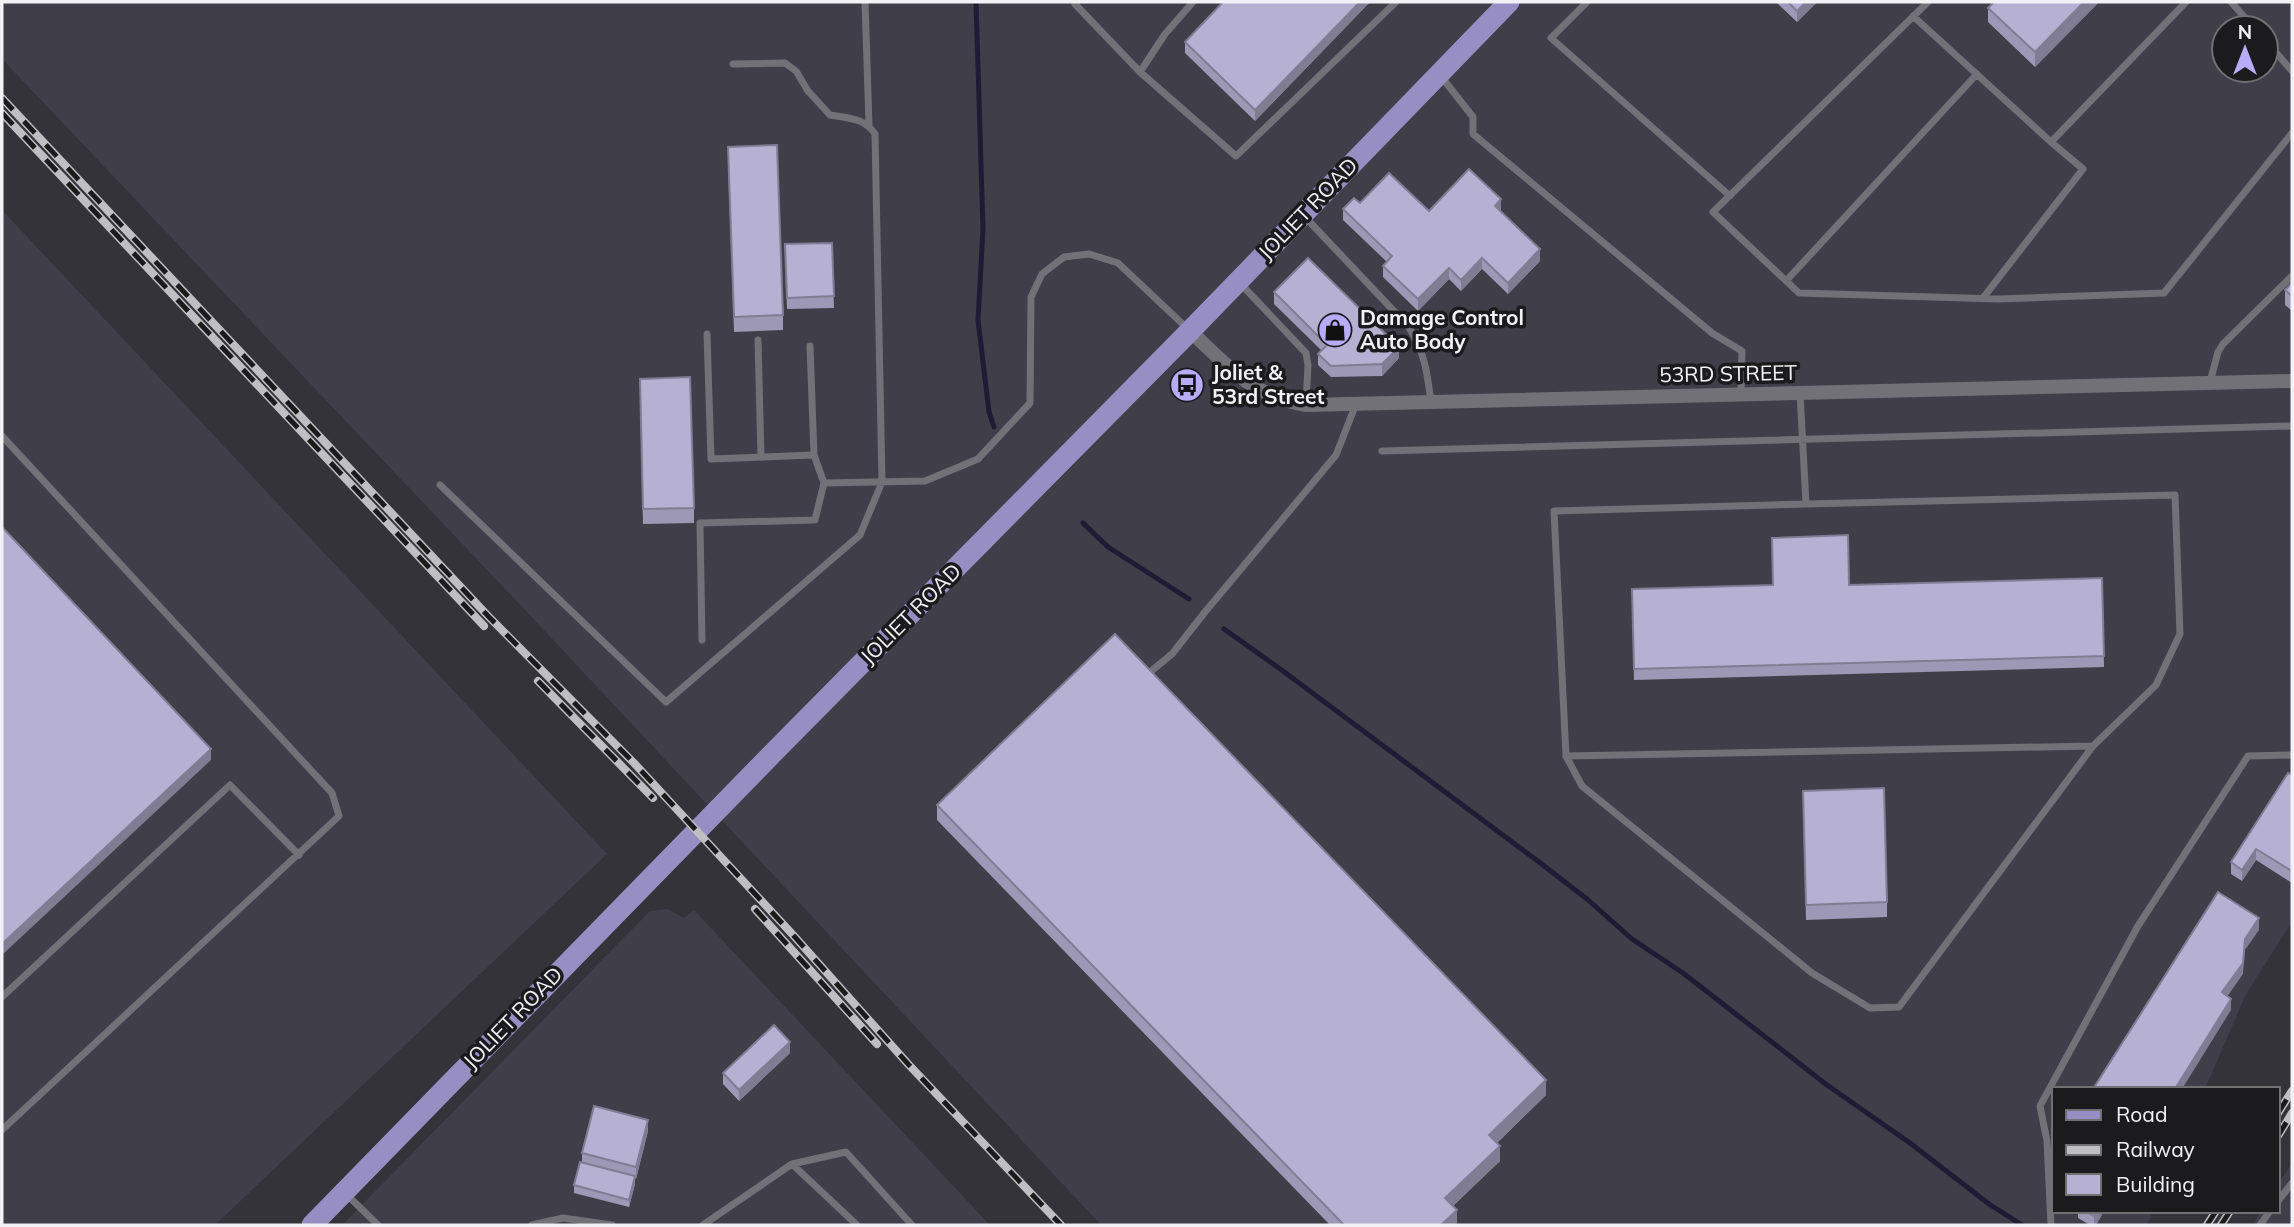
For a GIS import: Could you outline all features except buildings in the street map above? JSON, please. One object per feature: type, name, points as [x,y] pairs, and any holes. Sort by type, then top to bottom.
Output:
[{"type":"main road","name":"JOLIET ROAD","points":[[312,1225],[1190,331],[1509,2]]},
{"type":"street","name":"53RD STREET","points":[[1190,331],[1246,383],[1287,402],[1306,405],[2292,381]]},
{"type":"lane","points":[[440,485],[666,702],[860,535],[882,482],[875,134],[869,124],[865,2]]},
{"type":"lane","points":[[1077,2],[1075,4],[1140,72],[1236,156],[1395,2]]},
{"type":"lane","points":[[1140,72],[1165,34],[1193,2]]},
{"type":"lane","points":[[1587,2],[1551,38],[1730,195]]},
{"type":"lane","points":[[1928,2],[1713,212],[1798,293],[1983,298],[2164,293],[2292,133]]},
{"type":"lane","points":[[2051,142],[2186,2]]},
{"type":"lane","points":[[1913,16],[2083,169],[1983,298]]},
{"type":"lane","points":[[2280,57],[2292,71]]},
{"type":"lane","points":[[733,64],[785,64],[796,71],[808,91],[830,115],[869,124]]},
{"type":"lane","points":[[1440,74],[1473,117],[1473,134],[1712,333],[1742,351],[1741,394]]},
{"type":"lane","points":[[1786,281],[1977,74]]},
{"type":"lane","points":[[1303,215],[1408,326],[1419,344],[1425,362],[1431,402]]},
{"type":"lane","points":[[824,483],[925,481],[978,459],[1030,403],[1031,297],[1042,274],[1064,257],[1089,254],[1118,263],[1190,331]]},
{"type":"lane","points":[[2210,383],[2218,352],[2223,344],[2292,276]]},
{"type":"lane","points":[[1238,281],[1306,353],[1306,405]]},
{"type":"lane","points":[[707,334],[711,459],[814,455]]},
{"type":"lane","points":[[758,340],[761,457]]},
{"type":"lane","points":[[702,640],[700,523],[815,520],[824,483],[814,455],[810,346]]},
{"type":"lane","points":[[1800,393],[1806,504]]},
{"type":"lane","points":[[1133,686],[1172,654],[1336,455],[1356,404]]},
{"type":"lane","points":[[1382,452],[2292,426]]},
{"type":"lane","points":[[2,436],[332,793],[339,816],[2,1130]]},
{"type":"lane","points":[[2175,495],[2180,634],[2157,685],[2093,746],[1899,1007],[1870,1008],[1812,973],[1582,786],[1566,756],[1554,511],[2175,495]]},
{"type":"lane","points":[[1566,756],[2093,746]]},
{"type":"lane","points":[[2051,1225],[2047,1141],[2040,1106],[2138,926],[2248,756],[2292,755]]},
{"type":"lane","points":[[2,997],[230,785],[299,855]]},
{"type":"lane","points":[[703,1225],[792,1164],[846,1152],[912,1225]]},
{"type":"lane","points":[[792,1164],[857,1225]]},
{"type":"lane","points":[[2280,1198],[2292,1183]]},
{"type":"lane","points":[[343,1191],[378,1225]]},
{"type":"lane","points":[[532,1225],[563,1218],[612,1225]]},
{"type":"shaded area","points":[[2,2],[2292,2],[2292,922],[2246,994],[2206,1087],[2052,1087],[2052,1213],[2152,1213],[2147,1225],[1101,1225],[526,611],[2,59]]},
{"type":"shaded area","points":[[2,210],[607,854],[215,1225],[2,1225]]},
{"type":"shaded area","points":[[668,909],[684,918],[694,910],[990,1225],[342,1225],[650,911]]},
{"type":"shaded area","points":[[2292,1163],[2292,1225],[2252,1225],[2260,1213],[2280,1213],[2280,1182]]},
{"type":"waterway","points":[[976,2],[983,229],[978,320],[989,412],[994,427]]},
{"type":"waterway","points":[[1083,523],[1108,547],[1189,599]]},
{"type":"waterway","points":[[1224,629],[1539,862],[1587,899],[1632,939],[1683,973],[1827,1085],[1910,1143],[1989,1204],[2022,1225]]},
{"type":"railway","points":[[2,98],[489,617],[634,763],[909,1065],[1061,1225]]},
{"type":"railway","points":[[2,113],[484,626]]},
{"type":"railway","points":[[538,681],[653,798]]},
{"type":"railway","points":[[755,909],[877,1044]]},
{"type":"railway","points":[[2280,1110],[2292,1091]]},
{"type":"railway","points":[[2280,1133],[2292,1113]]},
{"type":"railway","points":[[2207,1225],[2215,1213]]},
{"type":"railway","points":[[2221,1225],[2229,1213]]},
{"type":"place","name":"Damage Control Auto Body","points":[[1335,330]]},
{"type":"place","name":"Joliet & 53rd Street","points":[[1187,385]]}]
